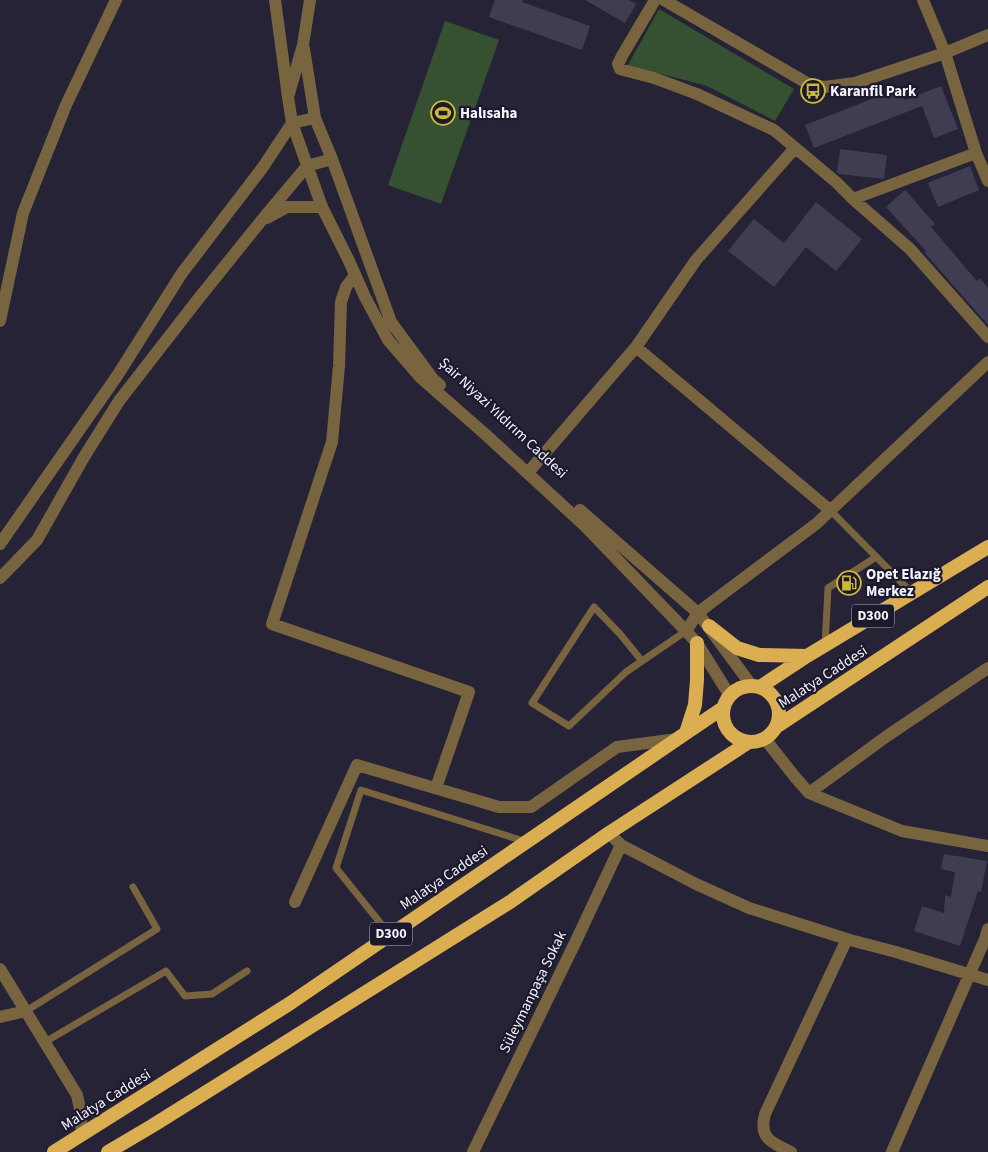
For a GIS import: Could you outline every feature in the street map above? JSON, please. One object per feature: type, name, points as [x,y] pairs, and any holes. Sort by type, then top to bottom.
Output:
[{"type":"highway","name":"Malatya Caddesi","points":[[756,687],[988,547]]},
{"type":"highway","name":"Malatya Caddesi","points":[[776,727],[988,587]]},
{"type":"highway","points":[[709,626],[737,648],[759,655],[807,656]]},
{"type":"highway","points":[[681,736],[695,706],[697,643]]},
{"type":"highway","points":[[756,687],[767,691],[773,696],[779,711],[776,727],[771,734],[757,742],[740,740],[732,735],[726,727],[723,718],[726,702],[740,688],[756,687]]},
{"type":"highway","name":"Malatya Caddesi","points":[[54,1152],[288,1004],[681,736],[726,702]]},
{"type":"highway","name":"D300","points":[[108,1152],[510,902],[610,832],[749,742]]},
{"type":"street","points":[[0,321],[23,213],[66,105],[116,0]]},
{"type":"street","points":[[275,0],[292,123],[322,207],[388,340],[421,378],[585,526],[686,631],[697,643],[726,702]]},
{"type":"street","points":[[288,97],[303,45],[310,0]]},
{"type":"street","points":[[655,0],[622,56],[618,64],[620,69],[654,78],[697,94],[774,130],[836,182],[910,249],[988,337]]},
{"type":"street","points":[[664,0],[807,83],[824,87],[855,84],[945,53],[988,35]]},
{"type":"street","points":[[923,0],[945,53],[976,153],[988,181]]},
{"type":"street","name":"Şair Niyazi Yıldırım Caddesi","points":[[303,45],[315,118],[332,159],[391,322],[433,379],[698,613],[756,687]]},
{"type":"street","points":[[0,544],[117,376],[182,273],[263,167],[292,123],[315,118]]},
{"type":"street","points":[[532,468],[636,347],[696,260],[795,148]]},
{"type":"street","points":[[853,199],[976,153]]},
{"type":"street","points":[[0,578],[37,540],[118,401],[307,166],[332,159]]},
{"type":"street","points":[[261,221],[287,208],[322,207]]},
{"type":"street","points":[[355,275],[346,287],[341,302],[339,366],[332,442],[272,624],[469,692],[436,788]]},
{"type":"street","points":[[636,347],[830,511]]},
{"type":"street","points":[[686,631],[698,613],[708,604],[816,524],[988,362]]},
{"type":"street","points":[[809,792],[887,736],[988,668]]},
{"type":"street","points":[[295,902],[357,765],[498,807],[531,807],[617,746],[681,736]]},
{"type":"street","points":[[765,738],[809,792],[902,831],[986,843]]},
{"type":"street","points":[[610,832],[621,845],[696,884],[750,908],[847,939],[988,980]]},
{"type":"street","name":"Süleymanpaşa Sokak","points":[[473,1152],[621,845]]},
{"type":"street","points":[[892,1152],[988,929]]},
{"type":"street","points":[[791,1152],[772,1143],[767,1138],[764,1132],[763,1120],[847,939]]},
{"type":"street","points":[[0,968],[77,1095],[82,1135]]},
{"type":"street","points":[[0,1017],[26,1011]]},
{"type":"lane","points":[[830,511],[912,593]]},
{"type":"lane","points":[[824,646],[828,588],[876,557]]},
{"type":"lane","points":[[642,661],[594,607],[532,703],[569,726],[626,672],[686,631]]},
{"type":"lane","points":[[390,935],[336,868],[361,790],[526,842]]},
{"type":"lane","points":[[26,1011],[157,929],[133,887]]},
{"type":"lane","points":[[45,1042],[166,971],[185,996],[212,994],[247,971]]},
{"type":"green space","points":[[659,9],[794,89],[775,121],[707,86],[628,65]]},
{"type":"green space","name":"Halısaha","points":[[445,21],[499,40],[441,204],[388,185]]},
{"type":"building","points":[[495,0],[523,0],[522,2],[590,26],[582,50],[489,17]]},
{"type":"building","points":[[585,0],[629,0],[636,4],[625,23]]},
{"type":"building","points":[[941,86],[958,129],[934,138],[922,106],[814,148],[805,125],[900,88],[905,100]]},
{"type":"building","points":[[840,149],[887,155],[884,179],[839,174],[837,172]]},
{"type":"building","points":[[970,166],[979,190],[938,207],[928,183]]},
{"type":"building","points":[[905,190],[935,224],[931,227],[977,281],[980,278],[988,288],[988,325],[886,207]]},
{"type":"building","points":[[816,202],[862,239],[836,271],[806,247],[774,287],[728,251],[754,219],[784,243]]},
{"type":"building","points":[[944,854],[987,861],[981,892],[978,891],[960,946],[914,931],[922,906],[944,913],[945,895],[951,897],[955,872],[941,869]]},
{"type":"place","name":"Karanfil Park","points":[[813,91]]},
{"type":"place","name":"Halısaha","points":[[443,113]]},
{"type":"place","name":"Opet Elazığ Merkez","points":[[849,583]]}]
